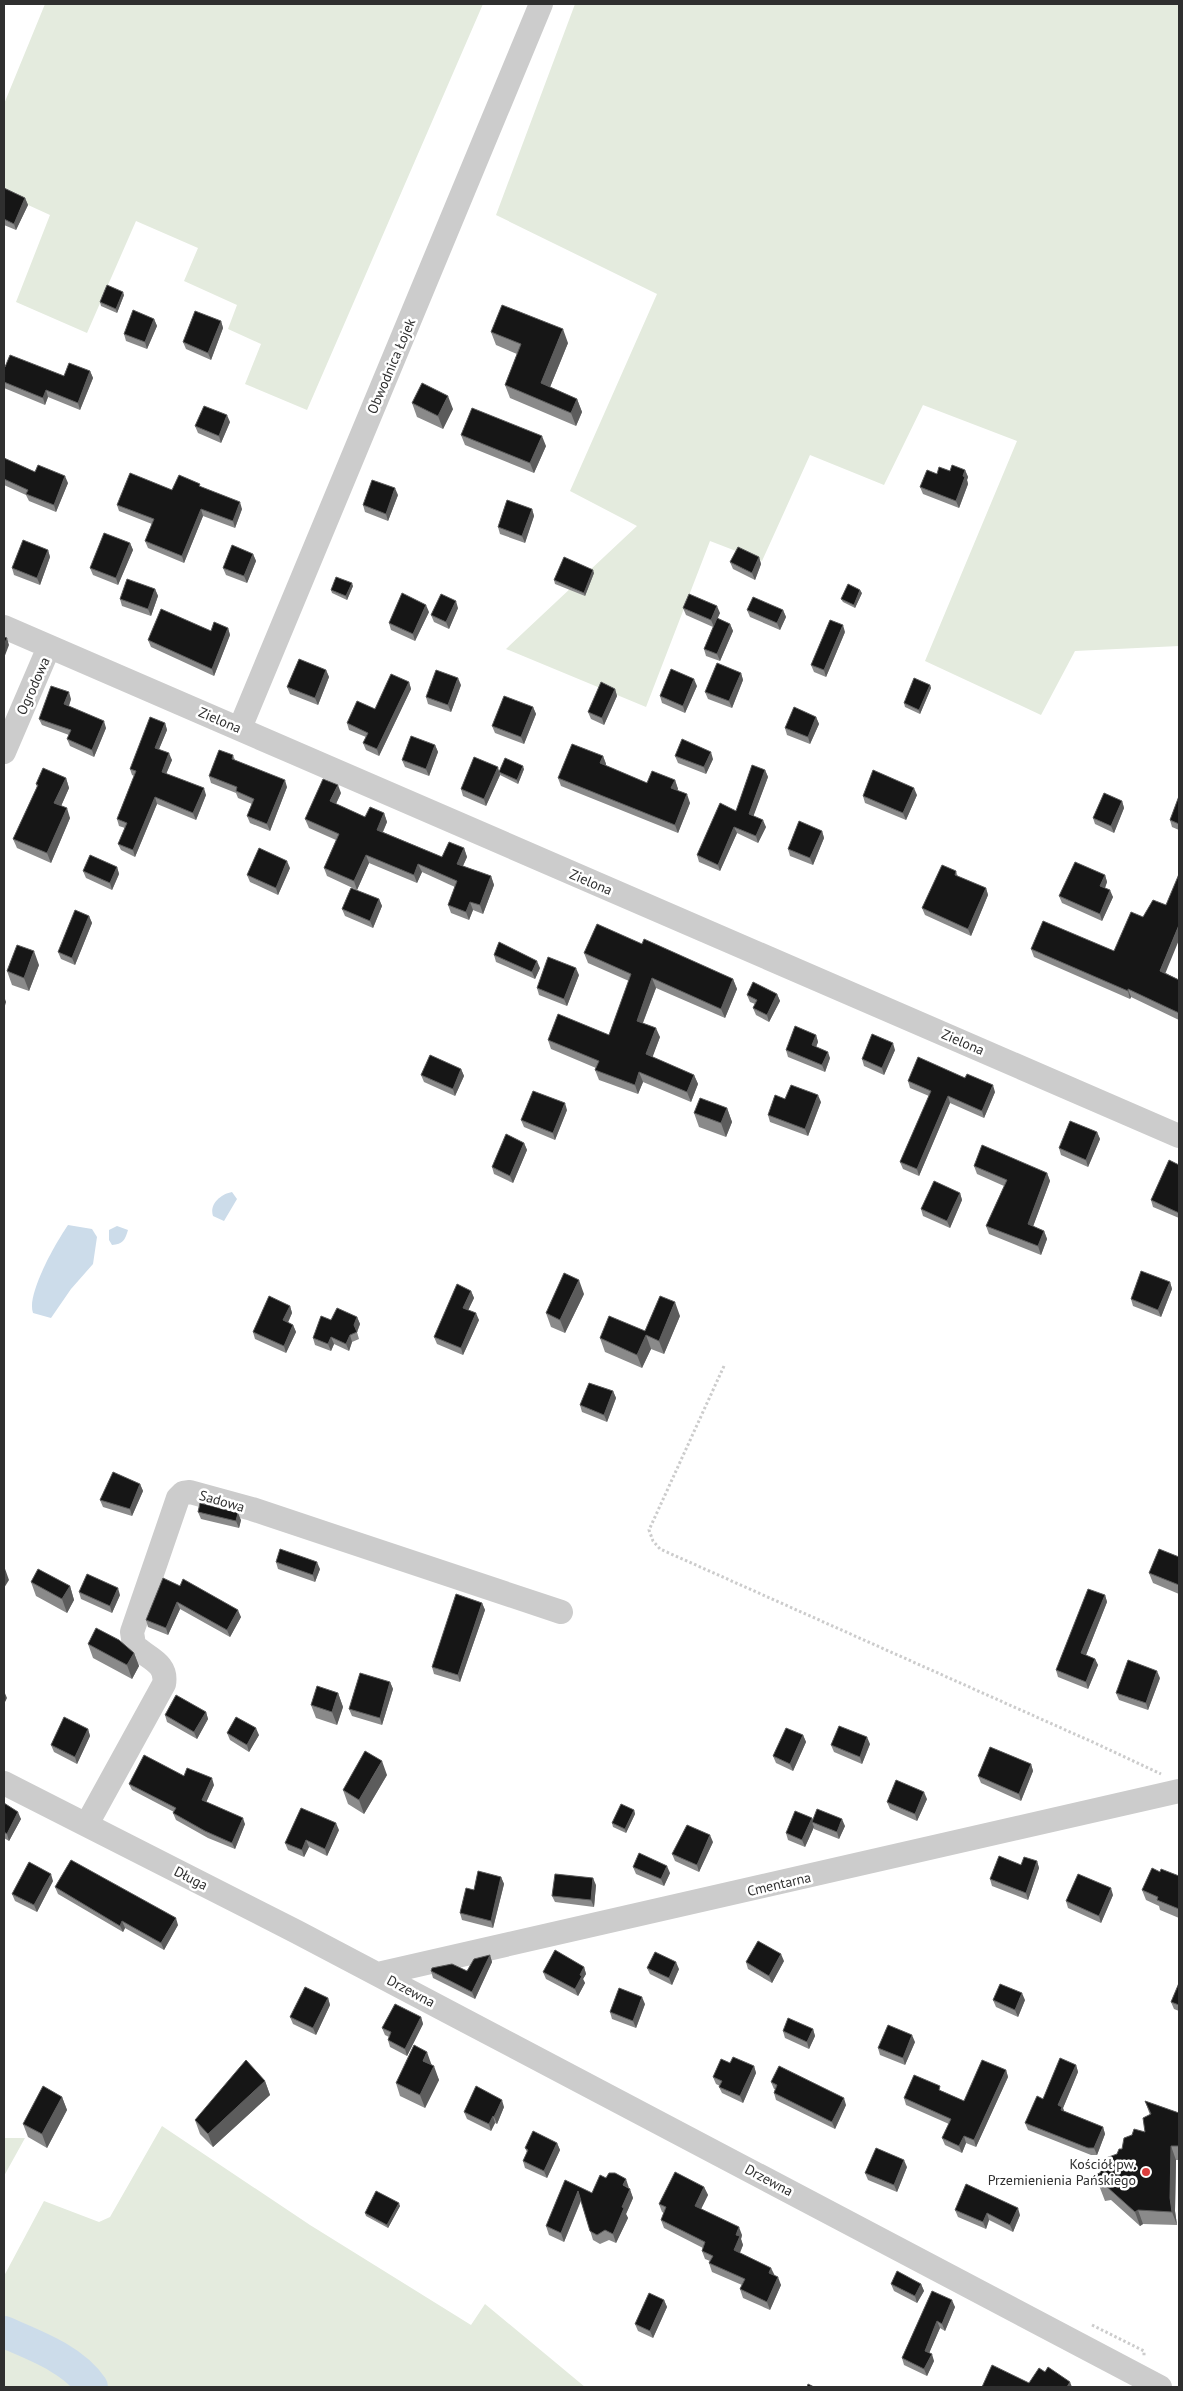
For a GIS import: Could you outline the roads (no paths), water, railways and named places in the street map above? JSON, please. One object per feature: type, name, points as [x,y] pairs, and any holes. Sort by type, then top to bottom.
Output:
[{"type":"street","name":"Obwodnica Łojek","points":[[240,728],[541,4]]},
{"type":"street","name":"Zielona","points":[[4,627],[1179,1136]]},
{"type":"street","name":"Ogrodowa","points":[[4,752],[49,647]]},
{"type":"street","name":"Sadowa","points":[[87,1824],[164,1684],[165,1674],[161,1665],[134,1644],[132,1632],[178,1498],[183,1493],[190,1492],[252,1509],[561,1612]]},
{"type":"street","name":"Długa","points":[[4,1783],[378,1974]]},
{"type":"street","name":"Cmentarna","points":[[378,1974],[1171,1783]]},
{"type":"street","name":"Drzewna","points":[[378,1974],[1160,2387]]},
{"type":"water","points":[[232,1192],[237,1199],[224,1221],[213,1216],[213,1207],[217,1200]]},
{"type":"water","points":[[68,1225],[92,1229],[97,1237],[93,1264],[71,1289],[51,1318],[33,1313],[32,1304],[38,1281],[50,1255]]},
{"type":"water","points":[[117,1226],[128,1230],[123,1241],[112,1245],[109,1240],[109,1230]]},
{"type":"waterway","points":[[4,2332],[64,2361],[84,2377],[92,2387]]},
{"type":"place","name":"Kościół pw. Przemienienia Pańskiego","points":[[1146,2172]]}]
